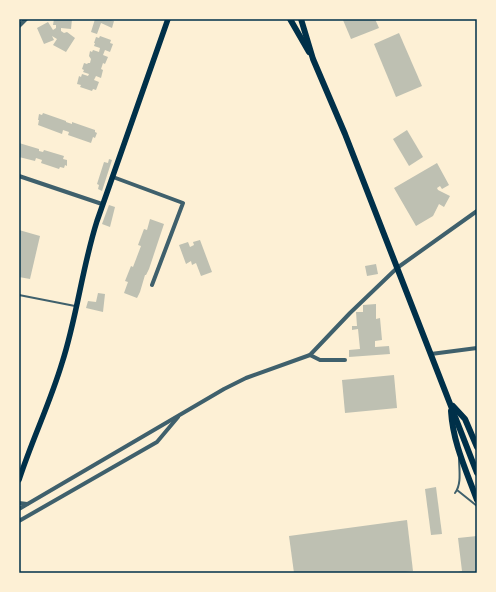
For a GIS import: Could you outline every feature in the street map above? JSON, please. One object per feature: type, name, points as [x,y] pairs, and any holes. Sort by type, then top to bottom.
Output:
[{"type":"main road","points":[[19,480],[57,380],[70,337],[90,242],[102,204],[113,177],[168,19]]},
{"type":"main road","points":[[290,19],[313,59]]},
{"type":"main road","points":[[301,19],[313,59],[345,134],[477,473]]},
{"type":"main road","points":[[451,403],[465,419],[477,447]]},
{"type":"main road","points":[[451,403],[452,429],[477,500]]},
{"type":"street","points":[[19,26],[26,19]]},
{"type":"street","points":[[19,176],[102,204]]},
{"type":"street","points":[[113,177],[183,203],[152,286]]},
{"type":"street","points":[[19,509],[224,389],[246,378],[310,356],[350,313],[398,268],[477,211]]},
{"type":"street","points":[[431,354],[477,348]]},
{"type":"street","points":[[310,356],[320,360],[345,360]]},
{"type":"street","points":[[19,521],[157,442],[181,413]]},
{"type":"street","points":[[19,503],[27,504]]},
{"type":"lane","points":[[19,295],[76,307]]},
{"type":"lane","points":[[455,493],[458,490],[459,483],[459,450]]},
{"type":"lane","points":[[458,490],[477,506]]},
{"type":"building","points":[[54,19],[72,19],[71,29],[61,28],[61,31],[64,33],[67,32],[75,38],[66,52],[53,45],[57,39],[52,36],[54,40],[44,44],[37,28],[48,22],[53,30],[56,28],[56,25],[53,25]]},
{"type":"building","points":[[95,19],[107,19],[114,21],[112,28],[101,23],[97,34],[91,32]]},
{"type":"building","points":[[375,19],[379,28],[351,39],[343,20]]},
{"type":"building","points":[[399,33],[422,86],[396,97],[374,44]]},
{"type":"building","points":[[100,36],[111,40],[110,43],[113,44],[110,52],[105,50],[103,55],[108,57],[105,64],[103,63],[101,69],[103,70],[101,78],[96,76],[94,80],[99,82],[96,90],[93,89],[92,91],[80,87],[81,85],[77,84],[79,76],[81,77],[82,74],[88,76],[89,74],[83,72],[84,70],[82,69],[84,63],[90,63],[90,51],[92,52],[93,50],[99,52],[100,48],[94,46],[94,43],[96,37],[99,38]]},
{"type":"building","points":[[43,113],[72,124],[72,122],[95,130],[97,133],[95,138],[93,137],[91,143],[68,135],[69,132],[63,130],[62,134],[38,125],[39,114],[42,115]]},
{"type":"building","points":[[407,130],[423,157],[409,166],[393,139]]},
{"type":"building","points":[[19,143],[39,149],[39,151],[43,152],[44,150],[64,156],[63,159],[67,160],[67,166],[65,165],[64,168],[60,167],[59,169],[41,163],[42,160],[36,158],[35,161],[19,157]]},
{"type":"building","points":[[109,159],[112,160],[102,191],[98,189],[99,185],[97,184],[104,162],[108,163]]},
{"type":"building","points":[[437,163],[449,185],[442,189],[440,186],[437,188],[450,196],[444,207],[439,204],[433,216],[416,226],[394,188]]},
{"type":"building","points":[[109,205],[115,207],[110,227],[102,224]]},
{"type":"building","points":[[150,219],[164,224],[149,269],[145,275],[137,298],[124,293],[128,282],[125,281],[131,266],[133,267],[141,246],[138,245],[144,229],[147,230]]},
{"type":"building","points":[[19,230],[40,236],[30,279],[19,277]]},
{"type":"building","points":[[200,240],[212,272],[201,276],[196,263],[192,265],[191,261],[186,264],[179,245],[188,242],[190,247],[194,245],[193,242]]},
{"type":"building","points":[[376,264],[378,274],[367,276],[365,266]]},
{"type":"building","points":[[98,293],[105,294],[103,312],[86,308],[88,301],[96,302]]},
{"type":"building","points":[[376,304],[376,319],[380,318],[382,340],[375,341],[375,347],[389,346],[390,354],[349,357],[349,350],[360,349],[358,329],[352,330],[352,326],[357,326],[356,312],[363,312],[363,305]]},
{"type":"building","points":[[394,375],[397,408],[345,413],[342,380]]},
{"type":"building","points":[[436,487],[442,534],[431,535],[425,489]]},
{"type":"building","points":[[407,520],[413,571],[398,573],[294,573],[289,536]]},
{"type":"building","points":[[477,536],[477,573],[454,573],[462,571],[458,538]]}]
